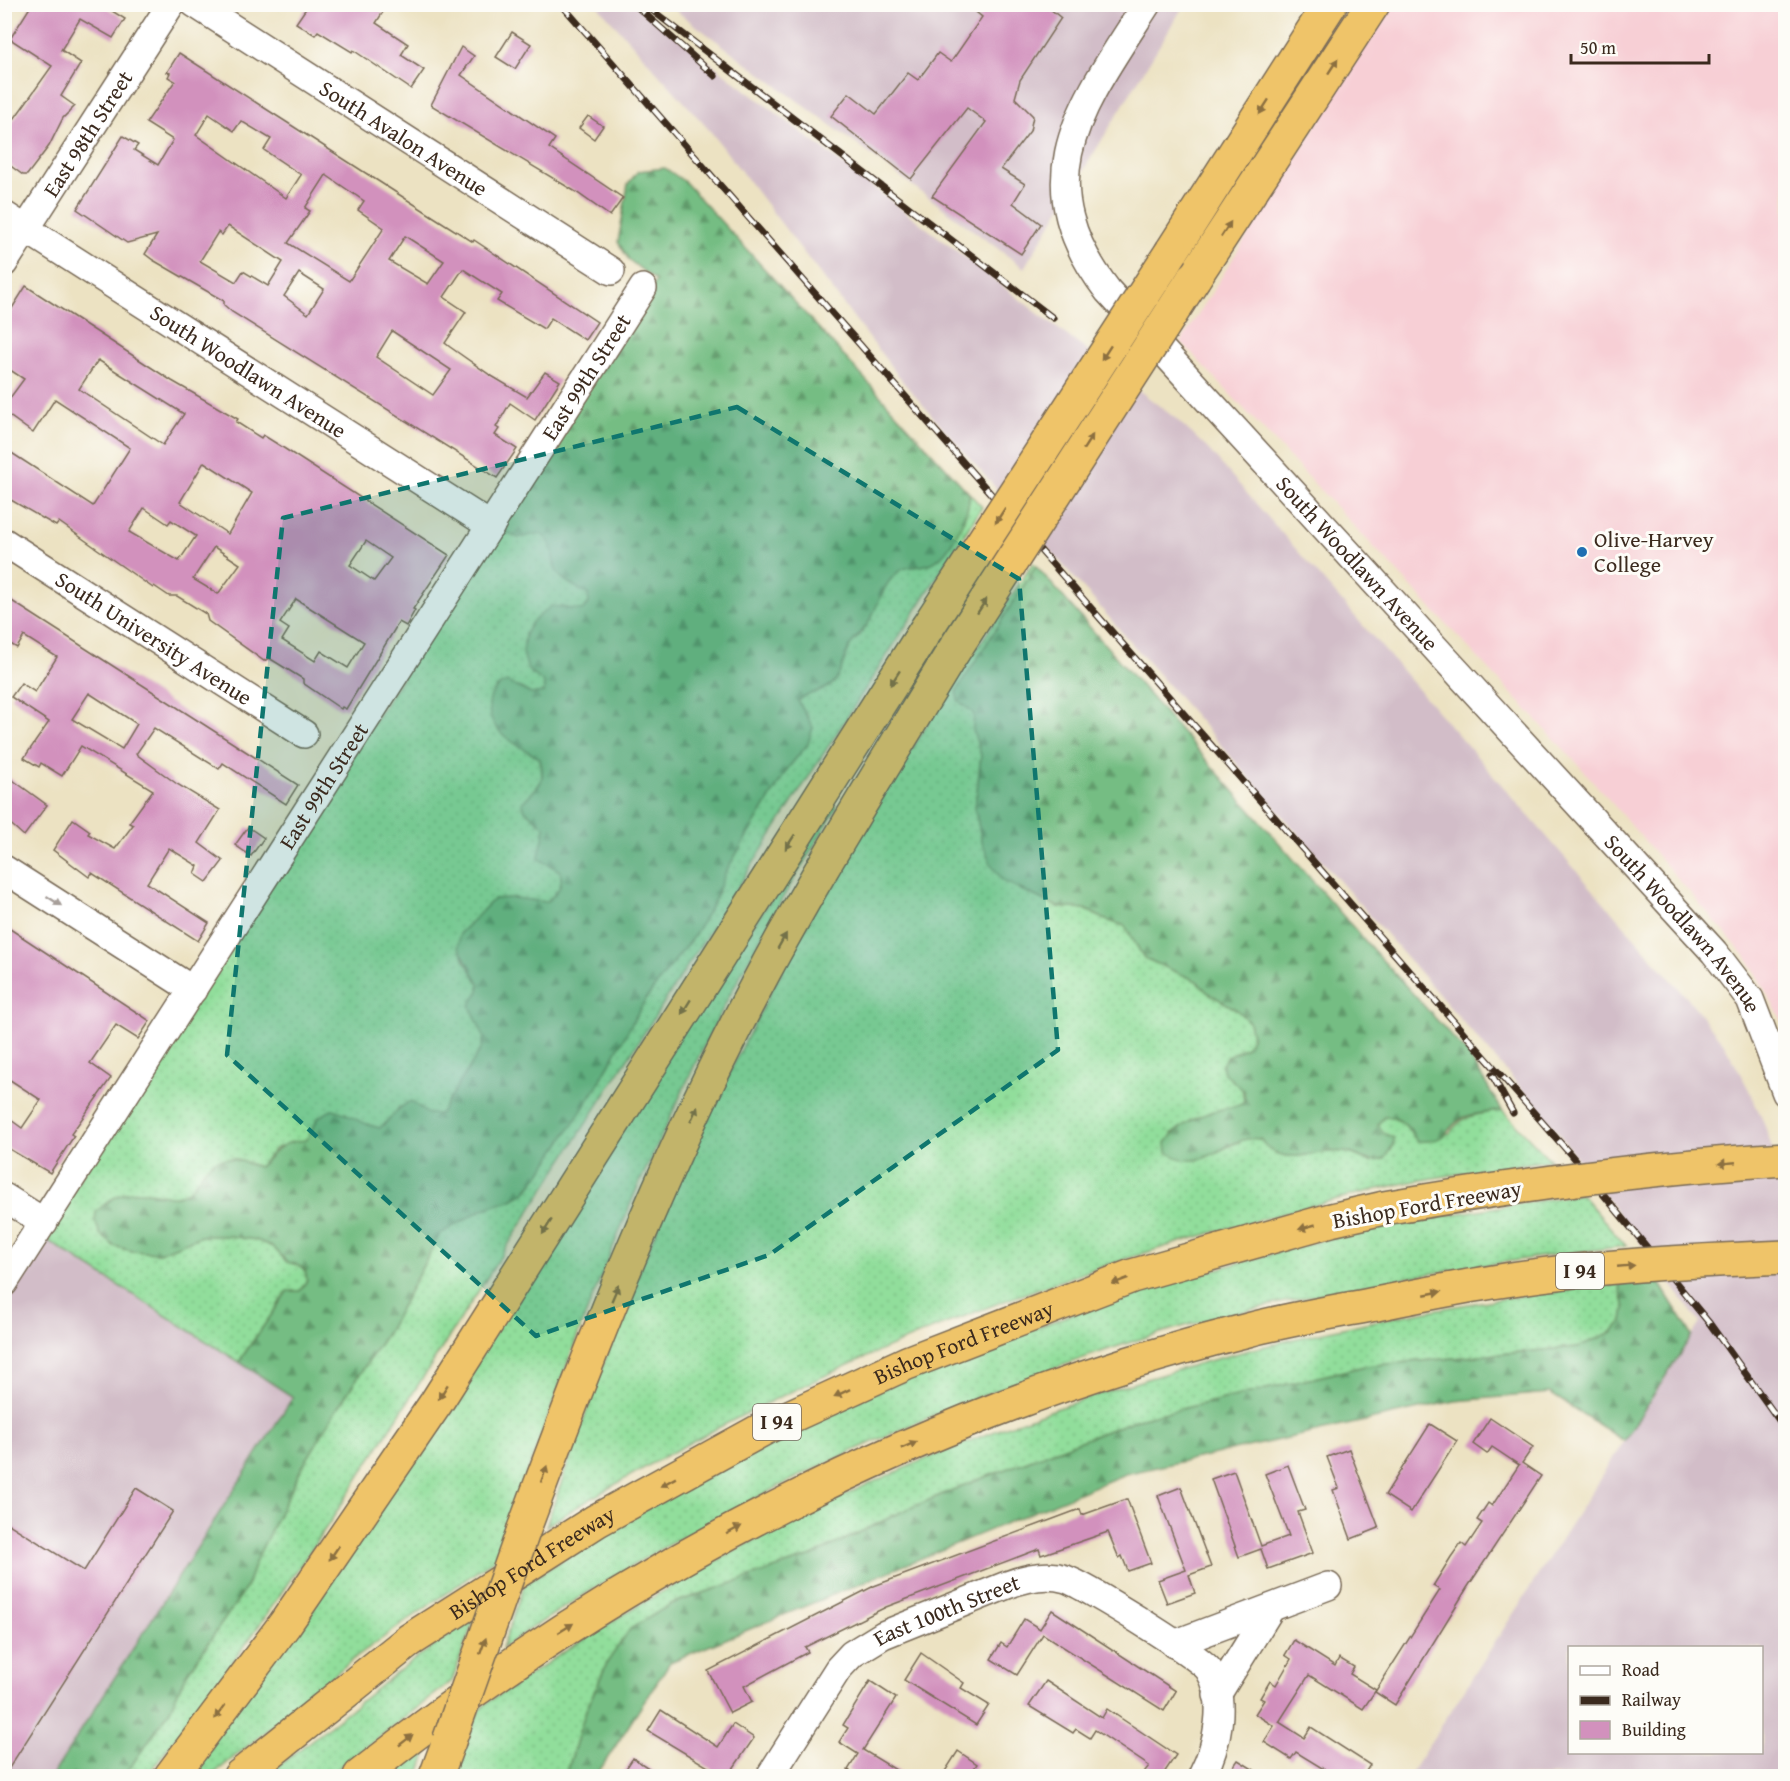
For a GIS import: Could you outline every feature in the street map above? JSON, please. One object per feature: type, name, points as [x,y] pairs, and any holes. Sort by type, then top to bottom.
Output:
[{"type":"highway","points":[[171,1776],[285,1624],[436,1404],[927,628],[1329,4]]},
{"type":"highway","points":[[436,1776],[584,1367],[707,1086],[757,984],[951,655],[1373,4]]},
{"type":"highway","name":"Bishop Ford Freeway","points":[[240,1776],[410,1640],[596,1521],[765,1428],[907,1363],[1132,1276],[1331,1220],[1474,1192],[1616,1174],[1785,1159]]},
{"type":"highway","name":"I 94","points":[[360,1776],[438,1715],[554,1636],[660,1569],[794,1498],[914,1443],[1044,1392],[1175,1350],[1250,1329],[1493,1281],[1650,1264],[1785,1257]]},
{"type":"street","name":"East 98th Street","points":[[4,263],[15,222],[171,4]]},
{"type":"street","name":"South Avalon Avenue","points":[[195,4],[611,271]]},
{"type":"street","name":"South Woodlawn Avenue","points":[[1147,4],[1085,103],[1069,148],[1065,204],[1087,264],[1108,291],[1720,960],[1750,999],[1785,1093]]},
{"type":"street","name":"South Woodlawn Avenue","points":[[15,222],[491,526]]},
{"type":"street","name":"East 99th Street","points":[[4,1283],[643,288]]},
{"type":"street","name":"South University Avenue","points":[[4,542],[304,734]]},
{"type":"street","points":[[4,870],[193,990]]},
{"type":"street","points":[[4,1197],[44,1222]]},
{"type":"street","name":"East 100th Street","points":[[770,1776],[838,1669],[852,1654],[883,1635],[1024,1578],[1064,1579],[1086,1589],[1174,1644],[1208,1670],[1217,1695]]},
{"type":"street","points":[[1174,1644],[1328,1586]]},
{"type":"street","points":[[1202,1776],[1212,1756],[1217,1735],[1217,1695],[1271,1608]]},
{"type":"highlighted area","points":[[737,407],[1019,579],[1058,1050],[769,1255],[536,1336],[227,1055],[283,518]]},
{"type":"shaded area","points":[[597,5],[635,5],[1175,418],[1208,449],[1359,621],[1695,1007],[1724,1044],[1764,1123],[1785,1187],[1785,1776],[1409,1776],[1700,1323],[1547,1118],[903,382],[711,132]]},
{"type":"shaded area","points":[[668,5],[1184,5],[1024,268]]},
{"type":"shaded area","name":"Olive-Harvey College","points":[[1391,5],[1785,5],[1785,1026],[1747,958],[1576,762],[1181,342]]},
{"type":"shaded area","points":[[42,1237],[294,1396],[52,1776],[5,1776],[4,1295]]},
{"type":"green space","points":[[665,168],[685,182],[969,493],[967,511],[958,532],[939,558],[932,563],[899,571],[888,583],[870,620],[851,645],[834,682],[798,701],[813,727],[808,744],[788,768],[726,871],[715,899],[695,934],[645,1000],[596,1088],[540,1174],[524,1193],[512,1200],[483,1209],[440,1234],[388,1331],[300,1471],[256,1560],[246,1588],[184,1678],[169,1712],[124,1776],[52,1776],[293,1397],[239,1362],[287,1291],[300,1291],[307,1280],[305,1270],[287,1262],[273,1247],[256,1240],[230,1236],[201,1236],[159,1253],[132,1251],[114,1246],[100,1234],[95,1221],[96,1212],[124,1193],[149,1192],[178,1196],[191,1188],[207,1167],[218,1160],[234,1159],[259,1167],[284,1145],[306,1140],[319,1117],[333,1109],[380,1128],[402,1106],[411,1101],[428,1114],[440,1114],[481,1049],[484,1037],[470,1005],[479,991],[479,983],[458,946],[460,933],[494,899],[514,898],[546,902],[557,892],[561,880],[560,871],[539,859],[545,827],[525,810],[522,803],[539,785],[542,775],[540,759],[500,732],[492,719],[489,704],[494,691],[507,682],[531,694],[544,692],[544,683],[528,670],[523,653],[525,634],[532,622],[551,606],[582,610],[589,603],[588,595],[563,579],[556,571],[552,549],[546,538],[540,533],[518,538],[507,533],[502,523],[656,281],[629,260],[618,242],[628,184],[638,171]]},
{"type":"green space","points":[[969,493],[982,507],[334,1516],[251,1637],[147,1776],[124,1776],[169,1712],[184,1678],[246,1588],[256,1560],[300,1471],[388,1331],[440,1234],[483,1209],[512,1200],[525,1193],[540,1174],[596,1088],[645,1000],[695,934],[715,899],[726,871],[788,768],[808,744],[808,717],[798,702],[803,696],[821,691],[834,683],[851,644],[861,634],[888,582],[901,568],[931,563],[966,512]]},
{"type":"green space","points":[[502,523],[518,538],[540,533],[550,544],[556,571],[566,581],[589,595],[589,603],[583,610],[572,610],[561,606],[539,617],[528,629],[526,646],[528,670],[545,683],[544,692],[531,694],[521,688],[501,733],[539,759],[541,780],[522,803],[525,810],[545,827],[540,859],[560,871],[560,885],[557,892],[546,902],[514,898],[494,899],[460,933],[464,960],[479,983],[481,1026],[484,1037],[481,1049],[440,1114],[428,1115],[419,1107],[399,1107],[390,1121],[380,1128],[352,1120],[346,1113],[319,1117],[306,1141],[276,1148],[259,1167],[233,1158],[204,1170],[190,1191],[174,1197],[150,1192],[114,1246],[132,1251],[159,1253],[201,1236],[230,1236],[256,1240],[273,1247],[287,1262],[305,1270],[307,1280],[300,1291],[287,1292],[239,1362],[42,1237]]},
{"type":"green space","points":[[1033,563],[1036,566],[956,692],[974,714],[973,730],[981,755],[975,809],[982,842],[992,866],[1017,888],[1058,907],[1085,909],[1106,920],[1125,926],[1144,958],[1197,981],[1207,992],[1237,1010],[1249,1022],[1252,1035],[1247,1047],[1237,1051],[1244,1102],[1239,1107],[1209,1113],[1172,1133],[1204,1158],[1248,1137],[1260,1139],[1269,1149],[1279,1154],[1299,1156],[1344,1152],[1371,1162],[1383,1133],[1378,1124],[1384,1117],[1390,1117],[1404,1124],[1417,1141],[1450,1133],[1455,1126],[1467,1118],[1502,1110],[1550,1160],[1406,1183],[1365,1192],[1243,1224],[1060,1281],[883,1350],[797,1389],[712,1431],[546,1526],[631,1292],[711,1109],[826,889],[913,747]]},
{"type":"green space","points":[[1036,566],[1374,951],[1467,1053],[1502,1110],[1465,1117],[1441,1137],[1428,1141],[1417,1141],[1400,1120],[1384,1117],[1378,1124],[1383,1133],[1394,1138],[1393,1146],[1385,1159],[1367,1160],[1351,1153],[1333,1151],[1289,1156],[1269,1149],[1260,1139],[1236,1142],[1204,1158],[1193,1160],[1181,1159],[1167,1152],[1166,1143],[1176,1131],[1190,1121],[1244,1102],[1244,1091],[1224,1073],[1222,1065],[1226,1057],[1247,1047],[1252,1035],[1249,1022],[1237,1010],[1207,992],[1197,981],[1144,958],[1125,926],[1106,920],[1085,909],[1058,907],[1003,881],[992,866],[982,842],[975,809],[981,755],[973,730],[974,714],[958,700],[956,692]]},
{"type":"green space","points":[[834,805],[837,807],[783,897],[728,998],[636,1190],[583,1321],[496,1558],[357,1656],[211,1776],[185,1776]]},
{"type":"green space","points":[[1581,1194],[1626,1246],[1515,1260],[1349,1288],[1185,1326],[1081,1359],[916,1423],[793,1479],[674,1541],[502,1648],[525,1583],[644,1510],[771,1442],[874,1392],[1079,1311],[1191,1276],[1323,1240],[1404,1222]]},
{"type":"green space","points":[[1658,1281],[1692,1335],[1624,1441],[1550,1393],[1455,1401],[1125,1474],[670,1662],[596,1776],[566,1776],[586,1710],[608,1661],[630,1629],[671,1604],[812,1556],[901,1512],[962,1486],[1138,1419],[1365,1366],[1578,1347],[1612,1332],[1623,1321],[1625,1308],[1619,1284]]},
{"type":"green space","points":[[1619,1284],[1625,1308],[1623,1321],[1612,1332],[1578,1347],[1365,1366],[1138,1419],[962,1486],[901,1512],[812,1556],[671,1604],[608,1661],[586,1710],[566,1776],[456,1776],[470,1731],[478,1714],[492,1700],[639,1605],[721,1558],[805,1514],[901,1469],[1000,1429],[1100,1394],[1201,1363],[1304,1337],[1409,1315],[1513,1297]]},
{"type":"green space","points":[[475,1617],[452,1681],[328,1776],[266,1776],[408,1664]]},
{"type":"green space","points":[[430,1744],[418,1776],[389,1776]]},
{"type":"building","points":[[32,4],[101,4],[125,19],[113,38],[80,19],[61,50],[81,63],[61,96],[75,106],[63,118],[49,146],[27,175],[23,175],[4,161],[4,117],[12,122],[52,66],[10,39]]},
{"type":"building","points":[[309,4],[388,4],[376,23],[408,44],[401,55],[424,70],[411,89],[353,50],[352,52],[318,31],[315,35],[296,23]]},
{"type":"building","points":[[966,4],[1044,4],[1061,18],[1020,80],[1015,98],[1033,116],[1030,131],[1001,169],[1025,184],[1013,203],[1041,224],[1021,254],[932,196],[986,122],[967,108],[911,179],[831,116],[849,93],[876,114],[908,73],[918,80],[938,53],[951,62],[982,17]]},
{"type":"building","points":[[512,32],[531,44],[515,69],[496,57]]},
{"type":"building","points":[[461,47],[474,56],[461,75],[555,139],[549,148],[623,198],[610,216],[576,192],[431,105]]},
{"type":"building","points":[[179,53],[473,242],[474,240],[597,322],[585,340],[551,318],[544,329],[497,301],[502,294],[463,269],[444,297],[466,312],[445,343],[450,347],[527,397],[545,372],[560,381],[535,420],[510,403],[496,427],[499,429],[495,435],[517,449],[497,478],[232,312],[224,305],[224,301],[153,260],[145,254],[157,235],[127,243],[77,209],[123,136],[138,145],[134,150],[158,165],[173,140],[146,123],[175,81],[168,77],[170,73],[167,72]],"holes":[[[209,114],[234,131],[241,121],[271,139],[264,150],[301,175],[286,198],[196,135]],[[326,175],[364,201],[358,210],[384,228],[349,281],[288,243],[310,211],[305,208]],[[228,226],[283,262],[268,286],[243,271],[236,282],[200,261],[218,232],[222,235]],[[405,236],[444,261],[428,284],[389,261]],[[299,273],[324,289],[308,314],[284,296]],[[392,331],[451,370],[433,395],[376,357]]]},
{"type":"building","points":[[588,116],[603,126],[594,139],[579,128]]},
{"type":"building","points":[[26,286],[172,381],[238,419],[236,422],[261,438],[263,435],[449,555],[413,609],[415,610],[406,626],[399,622],[346,709],[342,707],[341,709],[303,683],[303,679],[269,658],[264,661],[208,621],[206,614],[177,596],[169,596],[154,586],[153,588],[59,522],[56,526],[4,496],[4,448],[93,506],[130,448],[55,399],[33,433],[4,412],[4,406],[24,379],[4,366],[4,321]],"holes":[[[98,360],[184,414],[163,445],[79,389]],[[204,462],[252,493],[228,534],[180,502]],[[144,508],[168,524],[171,520],[196,536],[179,561],[129,532]],[[366,541],[391,558],[374,581],[350,565]],[[214,547],[240,564],[218,594],[193,579]],[[296,599],[364,642],[348,668],[321,651],[315,661],[282,640],[289,629],[280,623]]]},
{"type":"building","points":[[4,596],[298,785],[286,804],[223,763],[219,769],[154,728],[136,754],[177,784],[220,810],[199,843],[223,861],[207,882],[195,874],[198,866],[169,848],[147,883],[209,923],[198,941],[92,873],[89,877],[53,850],[73,819],[90,831],[88,834],[115,849],[133,825],[129,823],[153,790],[81,746],[62,776],[41,763],[39,767],[24,758],[49,722],[11,697],[21,683],[35,692],[57,657],[24,636],[17,648],[4,640]],"holes":[[[89,693],[137,724],[122,749],[72,719]]]},
{"type":"building","points":[[10,778],[47,805],[24,836],[4,818],[4,786]]},
{"type":"building","points":[[248,827],[264,838],[251,856],[235,845]]},
{"type":"building","points":[[4,925],[150,1021],[138,1039],[116,1025],[90,1063],[111,1078],[71,1134],[74,1136],[50,1173],[4,1146],[4,1115],[22,1128],[41,1100],[4,1076]]},
{"type":"building","points":[[1490,1418],[1533,1447],[1522,1463],[1541,1476],[1467,1588],[1395,1705],[1375,1692],[1440,1590],[1433,1586],[1451,1557],[1461,1543],[1466,1547],[1482,1523],[1477,1520],[1488,1503],[1492,1506],[1519,1465],[1492,1447],[1487,1454],[1473,1444]]},
{"type":"building","points":[[1430,1424],[1457,1441],[1411,1512],[1385,1495]]},
{"type":"building","points":[[1349,1449],[1379,1528],[1351,1539],[1333,1490],[1339,1488],[1327,1457]]},
{"type":"building","points":[[1288,1465],[1305,1510],[1298,1512],[1313,1553],[1268,1569],[1261,1549],[1239,1557],[1211,1479],[1234,1471],[1261,1546],[1289,1536],[1265,1474]]},
{"type":"building","points":[[1181,1487],[1211,1567],[1189,1575],[1195,1593],[1167,1603],[1158,1580],[1186,1570],[1158,1496]]},
{"type":"building","points":[[136,1488],[173,1511],[4,1776],[4,1521],[84,1571]]},
{"type":"building","points":[[1127,1499],[1151,1563],[1128,1571],[1122,1556],[1119,1558],[1108,1532],[1041,1555],[1039,1549],[886,1607],[805,1647],[808,1652],[744,1686],[752,1702],[730,1713],[708,1671],[874,1586],[1080,1509],[1082,1515]]},
{"type":"building","points":[[1052,1610],[1176,1691],[1164,1711],[1043,1634],[1017,1675],[991,1659],[1001,1643],[1007,1647],[1024,1619],[1040,1629]]},
{"type":"building","points":[[1294,1640],[1335,1666],[1339,1658],[1354,1667],[1350,1674],[1376,1690],[1363,1709],[1309,1675],[1279,1722],[1304,1738],[1311,1727],[1370,1765],[1363,1776],[1335,1776],[1296,1752],[1291,1759],[1264,1742],[1274,1726],[1255,1714],[1264,1700],[1260,1698],[1270,1681],[1276,1685],[1291,1659],[1285,1655]]},
{"type":"building","points":[[921,1653],[964,1683],[961,1688],[989,1705],[976,1725],[904,1680]]},
{"type":"building","points":[[870,1681],[896,1698],[863,1750],[906,1776],[858,1776],[848,1770],[858,1754],[839,1742],[848,1728],[843,1725]]},
{"type":"building","points":[[1046,1681],[1102,1718],[1107,1709],[1176,1755],[1162,1776],[1141,1776],[1149,1766],[1095,1730],[1090,1738],[1076,1729],[1073,1733],[1029,1706]]},
{"type":"building","points":[[661,1710],[718,1747],[733,1724],[754,1738],[728,1776],[723,1776],[648,1731]]},
{"type":"building","points":[[958,1751],[977,1764],[969,1776],[942,1776]]},
{"type":"building","points":[[633,1758],[661,1776],[621,1776]]},
{"type":"building","points":[[1238,1760],[1264,1776],[1227,1776]]},
{"type":"railway","points":[[561,4],[1571,1155],[1710,1324],[1786,1430]]},
{"type":"railway","points":[[634,4],[715,76]]},
{"type":"railway","points":[[644,4],[1053,318]]},
{"type":"railway","points":[[1492,1075],[1513,1113]]},
{"type":"place","name":"Olive-Harvey College","points":[[1582,552]]}]
